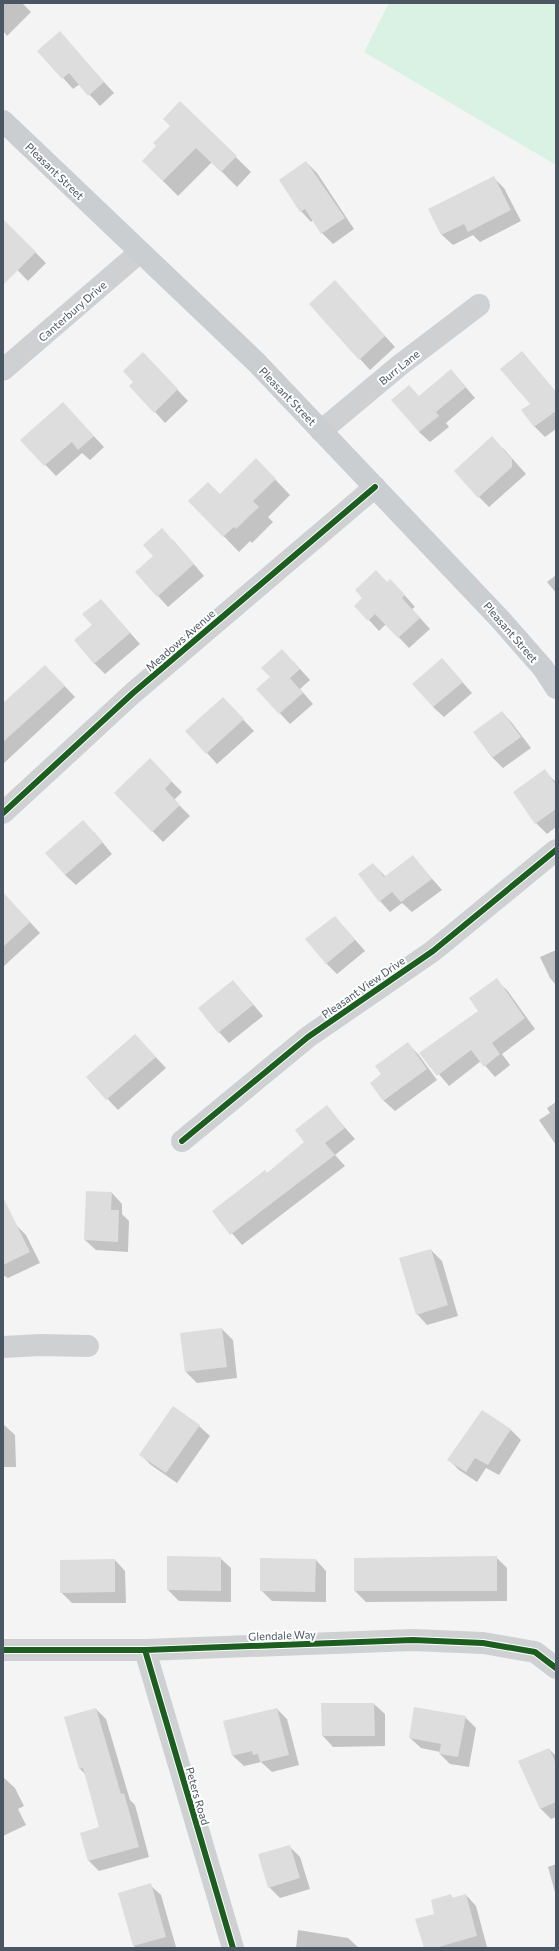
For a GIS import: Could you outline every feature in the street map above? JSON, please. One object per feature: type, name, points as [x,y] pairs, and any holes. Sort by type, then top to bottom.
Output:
[{"type":"main road","name":"Pleasant Street","points":[[3,121],[256,362],[499,618],[543,668],[556,688]]},
{"type":"street","name":"Canterbury Drive","points":[[3,370],[140,252]]},
{"type":"street","name":"Burr Lane","points":[[322,431],[400,365],[479,305]]},
{"type":"street","name":"Meadows Avenue","points":[[3,813],[133,694],[375,486]]},
{"type":"street","name":"Pleasant View Drive","points":[[182,1141],[308,1038],[433,951],[556,850]]},
{"type":"street","points":[[3,1347],[40,1345],[88,1346]]},
{"type":"street","name":"Glendale Way","points":[[3,1650],[145,1650],[429,1641],[483,1643],[535,1652],[556,1668]]},
{"type":"street","name":"Peters Road","points":[[145,1650],[233,1948]]},
{"type":"green space","points":[[389,3],[556,3],[556,165],[364,52]]},
{"type":"building","points":[[60,31],[104,82],[88,96],[69,73],[62,79],[37,51]]},
{"type":"building","points":[[180,101],[237,156],[221,172],[196,148],[163,181],[142,161],[156,146],[153,143],[170,126],[163,119]]},
{"type":"building","points":[[306,161],[345,218],[321,234],[305,209],[300,212],[279,180]]},
{"type":"building","points":[[494,176],[511,210],[468,232],[464,224],[441,235],[428,209]]},
{"type":"building","points":[[3,219],[36,252],[3,285]]},
{"type":"building","points":[[335,280],[385,336],[359,360],[309,304]]},
{"type":"building","points":[[522,351],[556,392],[556,411],[534,427],[521,410],[530,404],[500,369]]},
{"type":"building","points":[[143,352],[178,389],[154,413],[129,386],[133,382],[123,371]]},
{"type":"building","points":[[451,369],[466,387],[436,412],[439,416],[419,432],[391,400],[409,385],[419,396]]},
{"type":"building","points":[[63,402],[94,436],[78,450],[72,442],[44,466],[20,440]]},
{"type":"building","points":[[492,436],[512,459],[512,467],[478,498],[454,471]]},
{"type":"building","points":[[256,458],[276,479],[253,501],[259,507],[236,529],[234,527],[223,537],[188,501],[208,482],[220,494]]},
{"type":"building","points":[[162,528],[194,564],[157,597],[135,572],[153,556],[143,545]]},
{"type":"building","points":[[376,570],[387,582],[390,579],[405,595],[402,598],[420,618],[398,638],[375,614],[368,621],[354,606],[362,598],[355,590]]},
{"type":"building","points":[[101,599],[130,633],[94,664],[74,640],[92,625],[82,614]]},
{"type":"building","points":[[282,649],[300,669],[290,678],[303,693],[279,714],[256,689],[270,677],[261,668]]},
{"type":"building","points":[[442,658],[463,682],[433,707],[412,684]]},
{"type":"building","points":[[45,665],[65,686],[3,742],[3,703]]},
{"type":"building","points":[[223,697],[244,719],[206,754],[185,731]]},
{"type":"building","points":[[502,711],[521,737],[492,758],[473,732]]},
{"type":"building","points":[[150,758],[172,781],[165,789],[180,805],[152,832],[114,793]]},
{"type":"building","points":[[545,769],[556,785],[556,809],[535,824],[513,792]]},
{"type":"building","points":[[83,820],[103,842],[65,875],[45,853]]},
{"type":"building","points":[[413,855],[432,879],[401,902],[392,892],[379,902],[358,874],[373,863],[384,877]]},
{"type":"building","points":[[3,892],[30,922],[3,947]]},
{"type":"building","points":[[335,916],[355,940],[326,964],[305,939]]},
{"type":"building","points":[[497,978],[525,1018],[492,1043],[500,1054],[484,1067],[471,1050],[437,1076],[419,1053],[478,1011],[469,998]]},
{"type":"building","points":[[233,980],[253,1005],[218,1033],[198,1008]]},
{"type":"building","points":[[135,1034],[156,1057],[106,1100],[86,1077]]},
{"type":"building","points":[[408,1042],[427,1069],[383,1101],[370,1083],[381,1074],[375,1066]]},
{"type":"building","points":[[327,1105],[345,1128],[325,1143],[335,1155],[230,1235],[212,1211],[265,1170],[267,1173],[304,1142],[295,1130]]},
{"type":"building","points":[[86,1191],[112,1192],[111,1210],[119,1210],[118,1242],[84,1240]]},
{"type":"building","points":[[3,1197],[30,1252],[3,1265]]},
{"type":"building","points":[[431,1249],[448,1305],[416,1315],[399,1258]]},
{"type":"building","points":[[222,1328],[227,1367],[185,1372],[180,1333]]},
{"type":"building","points":[[173,1406],[200,1425],[166,1473],[139,1455]]},
{"type":"building","points":[[482,1410],[511,1429],[488,1465],[475,1458],[466,1472],[447,1460]]},
{"type":"building","points":[[167,1556],[221,1557],[221,1591],[167,1590]]},
{"type":"building","points":[[497,1556],[497,1591],[354,1591],[354,1558]]},
{"type":"building","points":[[260,1558],[316,1559],[315,1592],[260,1591]]},
{"type":"building","points":[[115,1559],[115,1592],[60,1593],[60,1560]]},
{"type":"building","points":[[321,1703],[374,1703],[375,1736],[322,1736]]},
{"type":"building","points":[[414,1707],[466,1716],[458,1757],[439,1754],[441,1744],[409,1738]]},
{"type":"building","points":[[96,1708],[121,1794],[124,1793],[139,1847],[88,1861],[80,1833],[99,1827],[83,1768],[79,1769],[64,1717]]},
{"type":"building","points":[[277,1708],[289,1755],[260,1762],[258,1754],[253,1755],[252,1751],[232,1756],[223,1721]]},
{"type":"building","points":[[549,1748],[556,1764],[556,1802],[540,1809],[518,1761]]},
{"type":"building","points":[[290,1845],[300,1878],[268,1888],[258,1854]]},
{"type":"building","points":[[151,1883],[166,1937],[133,1946],[118,1893]]},
{"type":"building","points":[[451,1894],[452,1898],[466,1894],[477,1936],[435,1948],[424,1948],[415,1919],[434,1914],[431,1900]]},
{"type":"cycle path","points":[[3,813],[133,693],[375,487]]},
{"type":"cycle path","points":[[182,1141],[308,1037],[433,951],[556,850]]},
{"type":"cycle path","points":[[3,1650],[145,1650],[413,1640],[483,1643],[535,1652],[556,1668]]},
{"type":"cycle path","points":[[145,1650],[233,1948]]}]
